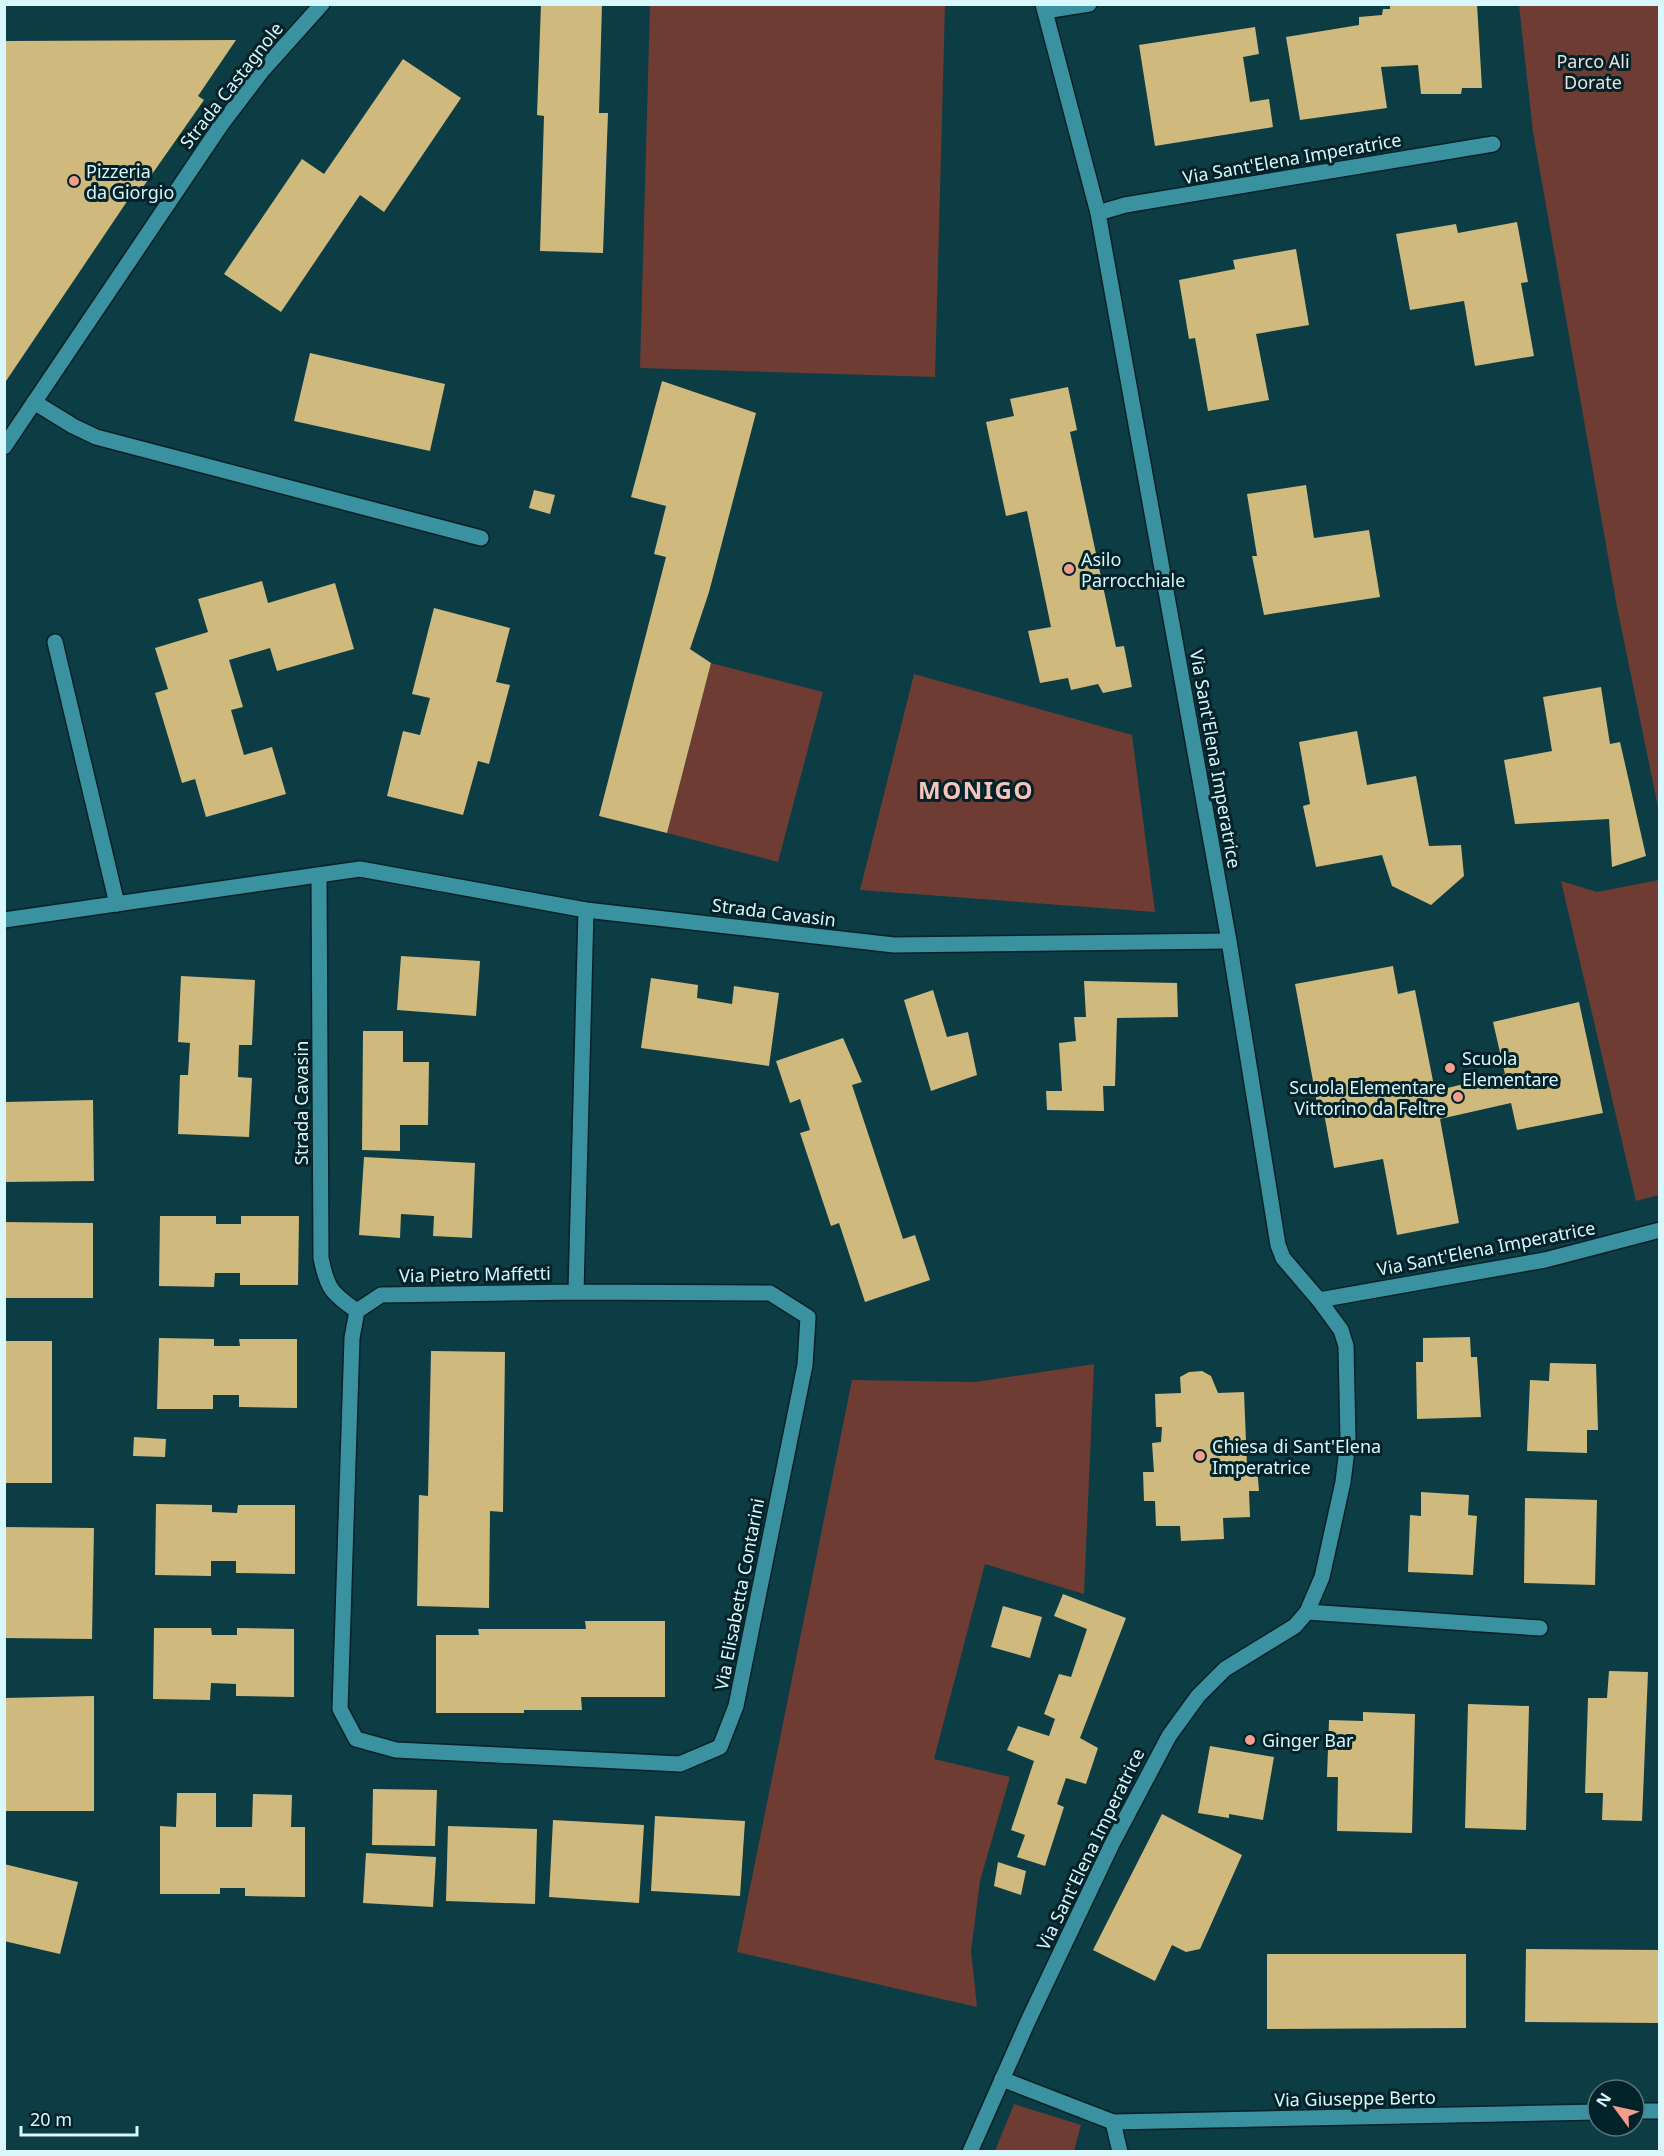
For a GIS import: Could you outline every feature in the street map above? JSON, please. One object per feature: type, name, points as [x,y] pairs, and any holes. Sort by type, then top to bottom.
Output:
[{"type":"street","name":"Strada Castagnole","points":[[4,447],[221,125],[262,71],[322,4]]},
{"type":"street","name":"Via Sant'Elena Imperatrice","points":[[970,2151],[1112,1844],[1169,1736],[1198,1696],[1225,1669],[1295,1626],[1307,1612],[1322,1576],[1343,1482],[1348,1441],[1346,1346],[1341,1330],[1283,1258],[1278,1245],[1229,941],[1098,213],[1044,8],[1089,4]]},
{"type":"street","name":"Via Sant'Elena Imperatrice","points":[[1098,213],[1125,205],[1493,144]]},
{"type":"street","points":[[34,402],[73,426],[96,436],[481,538]]},
{"type":"street","points":[[55,642],[117,904]]},
{"type":"street","name":"Strada Cavasin","points":[[4,920],[360,869],[586,910],[894,945],[1229,941]]},
{"type":"street","name":"Strada Cavasin","points":[[319,875],[321,1258],[326,1283],[340,1299],[357,1311]]},
{"type":"street","name":"Via Pietro Maffetti","points":[[357,1311],[381,1295],[576,1292],[586,910]]},
{"type":"street","name":"Via Sant'Elena Imperatrice","points":[[1319,1300],[1545,1260],[1659,1230]]},
{"type":"street","name":"Via Elisabetta Contarini","points":[[357,1311],[352,1338],[340,1708],[356,1739],[396,1750],[680,1764],[720,1747],[736,1706],[805,1365],[808,1317],[770,1293],[576,1292]]},
{"type":"street","points":[[1307,1612],[1540,1628]]},
{"type":"street","name":"Via Giuseppe Berto","points":[[1002,2079],[1113,2122],[1586,2112]]},
{"type":"street","points":[[1113,2122],[1120,2151]]},
{"type":"green space","points":[[650,5],[945,5],[935,377],[640,368]]},
{"type":"green space","name":"Parco Ali Dorate","points":[[1519,5],[1659,5],[1659,812],[1617,607],[1533,132]]},
{"type":"green space","points":[[711,663],[823,692],[778,862],[667,833]]},
{"type":"green space","points":[[914,674],[1132,735],[1155,912],[860,890]]},
{"type":"green space","points":[[1659,880],[1659,1195],[1636,1201],[1561,881],[1597,892]]},
{"type":"green space","points":[[1094,1364],[1084,1594],[985,1564],[934,1759],[1010,1777],[980,1881],[971,1951],[977,2007],[737,1952],[852,1380],[976,1382]]},
{"type":"green space","points":[[1014,2104],[1081,2125],[1074,2151],[995,2151]]},
{"type":"building","points":[[541,4],[602,4],[599,113],[608,113],[603,253],[540,251],[544,116],[537,115]]},
{"type":"building","points":[[1390,4],[1477,4],[1482,88],[1462,88],[1461,94],[1421,94],[1418,65],[1381,67],[1387,108],[1300,120],[1286,37],[1359,25],[1359,17],[1382,15],[1383,9],[1390,9]]},
{"type":"building","points":[[1255,27],[1259,54],[1243,57],[1250,102],[1269,99],[1273,127],[1155,146],[1139,45]]},
{"type":"building","points":[[236,40],[198,96],[204,100],[136,197],[132,194],[4,384],[4,41]]},
{"type":"building","points":[[403,59],[461,98],[384,212],[360,195],[281,312],[224,274],[302,159],[324,174]]},
{"type":"building","points":[[1517,222],[1528,282],[1521,283],[1534,356],[1475,366],[1464,301],[1410,310],[1396,234],[1456,224],[1458,233]]},
{"type":"building","points":[[1296,249],[1309,325],[1256,334],[1269,400],[1208,411],[1195,338],[1189,339],[1179,280],[1235,269],[1233,260]]},
{"type":"building","points":[[310,353],[445,384],[430,451],[294,421]]},
{"type":"building","points":[[662,381],[756,413],[709,592],[690,649],[711,663],[667,833],[599,816],[666,557],[654,554],[666,506],[631,497]]},
{"type":"building","name":"Asilo Parrocchiale","points":[[1068,387],[1077,430],[1070,432],[1116,647],[1124,646],[1132,687],[1103,693],[1098,684],[1071,690],[1068,678],[1040,683],[1028,631],[1051,627],[1027,511],[1006,516],[986,422],[1014,416],[1010,399]]},
{"type":"building","points":[[1306,485],[1314,538],[1369,530],[1380,597],[1264,615],[1252,556],[1257,556],[1247,494]]},
{"type":"building","points":[[534,490],[555,495],[550,514],[529,508]]},
{"type":"building","points":[[262,581],[268,603],[335,583],[354,649],[277,671],[270,648],[229,660],[243,707],[231,710],[244,755],[272,747],[286,794],[206,817],[195,779],[182,783],[155,693],[168,689],[155,648],[208,632],[198,599]]},
{"type":"building","points":[[434,608],[510,628],[496,682],[510,685],[489,764],[478,761],[463,815],[387,796],[403,731],[420,735],[430,698],[412,694]]},
{"type":"building","points":[[1601,687],[1610,744],[1620,742],[1646,856],[1612,867],[1609,819],[1515,824],[1504,760],[1552,751],[1543,697]]},
{"type":"building","points":[[1357,731],[1367,785],[1416,776],[1429,846],[1461,845],[1464,876],[1431,905],[1392,886],[1382,855],[1316,867],[1303,806],[1310,804],[1299,742]]},
{"type":"building","points":[[401,956],[480,961],[476,1016],[397,1010]]},
{"type":"building","name":"Scuola Elementare Vittorino da Feltre","points":[[1393,966],[1398,994],[1415,990],[1435,1091],[1505,1074],[1493,1022],[1579,1002],[1603,1113],[1517,1130],[1511,1103],[1440,1119],[1459,1223],[1397,1235],[1383,1159],[1334,1168],[1323,1108],[1318,1108],[1295,984]]},
{"type":"building","points":[[181,976],[255,980],[252,1045],[239,1045],[238,1077],[252,1078],[249,1137],[178,1134],[180,1075],[188,1075],[190,1043],[178,1042]]},
{"type":"building","points":[[651,978],[698,985],[697,998],[732,1004],[734,986],[779,993],[769,1066],[641,1048]]},
{"type":"building","points":[[1084,981],[1177,983],[1178,1017],[1117,1018],[1115,1086],[1103,1086],[1104,1111],[1047,1110],[1046,1091],[1062,1091],[1059,1043],[1076,1041],[1074,1017],[1086,1017]]},
{"type":"building","points":[[933,990],[947,1037],[968,1032],[977,1075],[931,1091],[904,1000]]},
{"type":"building","points":[[363,1031],[403,1031],[403,1062],[429,1062],[428,1125],[400,1125],[400,1151],[362,1150]]},
{"type":"building","points":[[843,1038],[862,1082],[852,1085],[903,1239],[915,1235],[930,1280],[865,1302],[839,1223],[831,1226],[800,1133],[810,1130],[800,1099],[790,1103],[776,1061]]},
{"type":"building","points":[[93,1100],[94,1181],[4,1182],[4,1102]]},
{"type":"building","points":[[364,1157],[475,1163],[472,1238],[433,1236],[434,1216],[401,1214],[400,1238],[359,1235]]},
{"type":"building","points":[[160,1216],[216,1216],[216,1224],[241,1224],[241,1216],[299,1216],[298,1285],[240,1285],[240,1273],[215,1273],[214,1287],[159,1286]]},
{"type":"building","points":[[4,1222],[93,1223],[93,1298],[4,1298]]},
{"type":"building","points":[[1470,1337],[1471,1357],[1477,1357],[1481,1417],[1417,1419],[1416,1362],[1423,1362],[1423,1338]]},
{"type":"building","points":[[159,1338],[214,1339],[214,1346],[240,1346],[239,1339],[297,1339],[297,1408],[239,1407],[239,1395],[213,1395],[213,1409],[157,1409]]},
{"type":"building","points":[[4,1341],[52,1341],[52,1483],[4,1483]]},
{"type":"building","points":[[431,1351],[505,1352],[503,1512],[490,1511],[489,1608],[417,1606],[419,1495],[428,1496]]},
{"type":"building","points":[[1550,1363],[1596,1364],[1598,1430],[1587,1430],[1587,1453],[1527,1451],[1530,1380],[1549,1381]]},
{"type":"building","name":"Chiesa di Sant'Elena Imperatrice","points":[[1202,1371],[1211,1376],[1218,1393],[1244,1392],[1247,1466],[1257,1466],[1259,1491],[1249,1491],[1250,1517],[1223,1518],[1224,1539],[1181,1541],[1180,1526],[1156,1526],[1155,1501],[1144,1501],[1143,1472],[1154,1472],[1152,1443],[1161,1442],[1162,1427],[1156,1427],[1155,1394],[1181,1393],[1180,1377],[1189,1372]]},
{"type":"building","points":[[134,1437],[166,1439],[165,1457],[133,1456]]},
{"type":"building","points":[[1421,1492],[1469,1495],[1468,1515],[1477,1516],[1473,1575],[1408,1572],[1410,1515],[1421,1516]]},
{"type":"building","points":[[1525,1498],[1597,1500],[1595,1585],[1524,1583]]},
{"type":"building","points":[[156,1504],[212,1505],[212,1512],[237,1513],[238,1505],[295,1505],[295,1574],[236,1573],[236,1561],[211,1561],[211,1576],[155,1575]]},
{"type":"building","points":[[4,1527],[94,1528],[92,1639],[4,1638]]},
{"type":"building","points":[[1063,1594],[1126,1618],[1080,1738],[1098,1748],[1086,1784],[1066,1778],[1057,1804],[1064,1807],[1045,1866],[1017,1857],[1025,1835],[1011,1830],[1034,1761],[1007,1750],[1018,1726],[1049,1736],[1055,1719],[1044,1714],[1059,1674],[1071,1677],[1087,1629],[1054,1616]]},
{"type":"building","points":[[1003,1606],[1042,1617],[1030,1658],[991,1647]]},
{"type":"building","points":[[585,1621],[665,1621],[665,1697],[581,1697],[582,1710],[524,1710],[524,1713],[436,1713],[436,1635],[479,1635],[478,1629],[586,1629]]},
{"type":"building","points":[[154,1628],[211,1628],[212,1635],[237,1635],[237,1628],[294,1629],[294,1697],[236,1696],[236,1684],[211,1683],[210,1700],[153,1699]]},
{"type":"building","points":[[1609,1671],[1648,1672],[1642,1821],[1602,1820],[1603,1793],[1585,1793],[1588,1698],[1607,1698]]},
{"type":"building","points":[[94,1696],[94,1811],[4,1811],[4,1698]]},
{"type":"building","points":[[1468,1704],[1529,1706],[1526,1830],[1465,1828]]},
{"type":"building","points":[[1363,1712],[1415,1714],[1412,1833],[1337,1831],[1338,1777],[1327,1777],[1329,1720],[1363,1721]]},
{"type":"building","points":[[1210,1746],[1274,1757],[1263,1820],[1229,1814],[1229,1818],[1198,1813]]},
{"type":"building","points":[[373,1789],[437,1790],[435,1846],[372,1845]]},
{"type":"building","points":[[177,1793],[216,1793],[216,1827],[252,1827],[253,1794],[292,1795],[291,1827],[305,1827],[305,1897],[245,1896],[245,1888],[220,1888],[220,1894],[160,1894],[160,1826],[176,1827]]},
{"type":"building","points":[[1162,1814],[1242,1855],[1200,1949],[1186,1952],[1172,1945],[1155,1981],[1093,1950]]},
{"type":"building","points":[[655,1816],[745,1821],[740,1896],[651,1891]]},
{"type":"building","points":[[553,1820],[644,1825],[639,1903],[549,1897]]},
{"type":"building","points":[[448,1826],[537,1829],[535,1904],[446,1901]]},
{"type":"building","points":[[366,1853],[436,1857],[433,1907],[363,1903]]},
{"type":"building","points":[[998,1862],[1026,1871],[1021,1895],[994,1886]]},
{"type":"building","points":[[4,1864],[78,1882],[60,1954],[4,1941]]},
{"type":"building","points":[[1526,1949],[1660,1950],[1660,2023],[1525,2022]]},
{"type":"building","points":[[1267,1954],[1466,1954],[1466,2028],[1267,2029]]},
{"type":"place","name":"Pizzeria da Giorgio","points":[[74,181]]},
{"type":"place","name":"Asilo Parrocchiale","points":[[1069,569]]},
{"type":"place","name":"Scuola Elementare","points":[[1450,1068]]},
{"type":"place","name":"Scuola Elementare Vittorino da Feltre","points":[[1458,1097]]},
{"type":"place","name":"Chiesa di Sant'Elena Imperatrice","points":[[1200,1456]]},
{"type":"place","name":"Ginger Bar","points":[[1250,1740]]},
{"type":"district","name":"MONIGO","points":[[976,789]]}]
